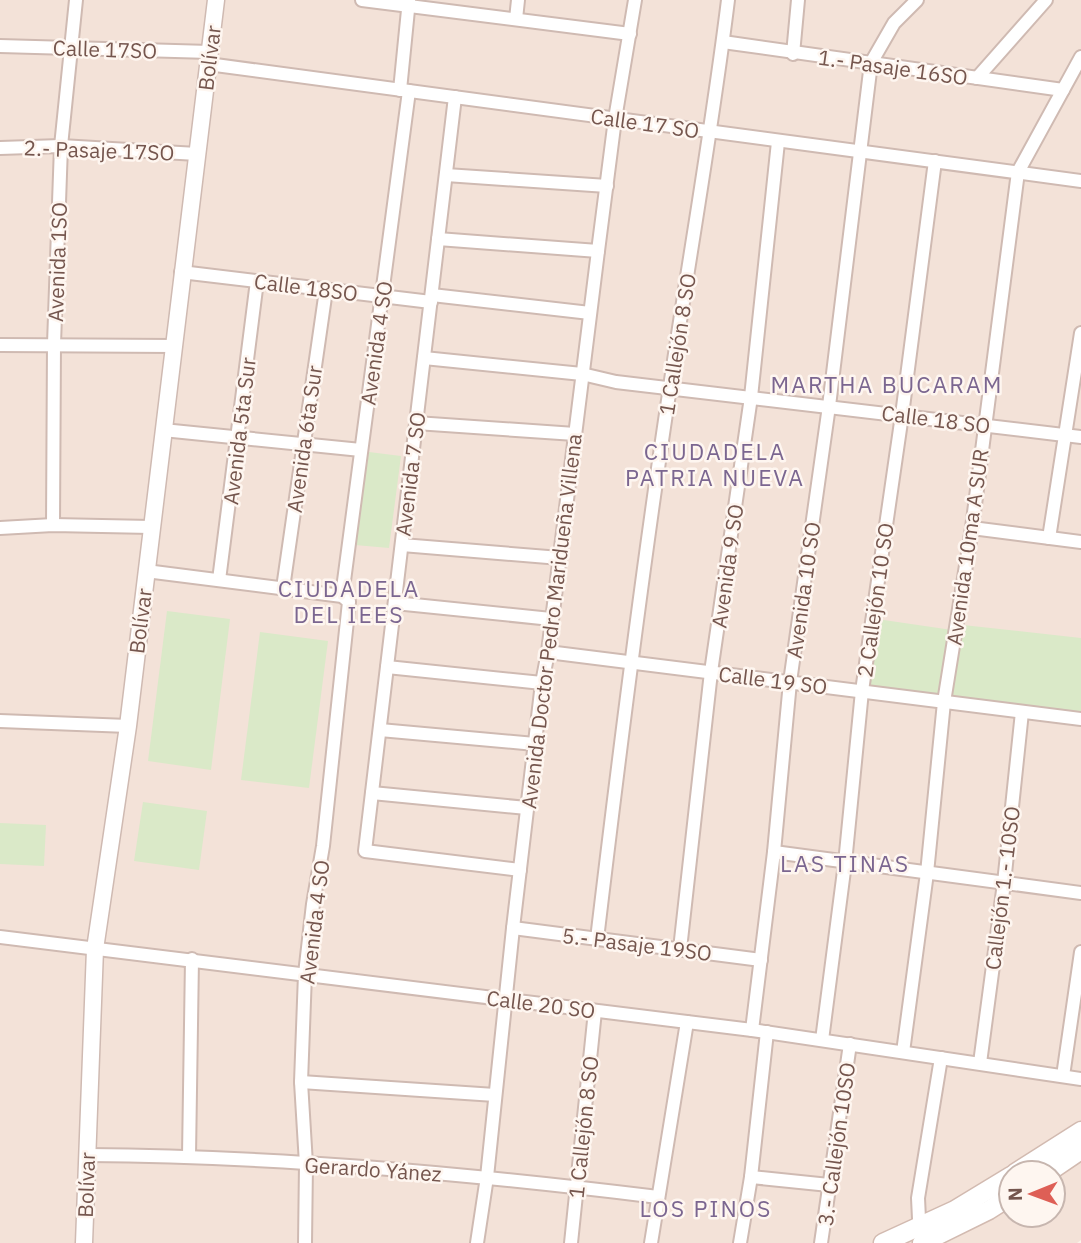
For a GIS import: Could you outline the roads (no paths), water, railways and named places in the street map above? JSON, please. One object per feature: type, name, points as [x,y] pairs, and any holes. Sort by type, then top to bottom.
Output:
[{"type":"main road","points":[[1037,1159],[1081,1131]]},
{"type":"main road","points":[[928,1238],[955,1210],[997,1184]]},
{"type":"main road","points":[[883,1243],[928,1238],[997,1203]]},
{"type":"street","name":"Avenida 1SO","points":[[54,526],[54,344],[61,146],[76,0]]},
{"type":"street","name":"Bolívar","points":[[84,1243],[95,949],[128,726],[216,0]]},
{"type":"street","points":[[362,0],[409,3],[629,34]]},
{"type":"street","points":[[516,19],[518,0]]},
{"type":"street","name":"Avenida Doctor Pedro Maridueña Villena","points":[[477,1243],[542,683],[615,119],[635,0]]},
{"type":"street","name":"1 Callejón 8 SO","points":[[597,939],[630,662],[728,0]]},
{"type":"street","points":[[793,54],[798,0]]},
{"type":"street","name":"Avenida 10 SO","points":[[752,1030],[775,852],[790,682],[829,406],[871,63],[894,23],[917,0]]},
{"type":"street","points":[[978,78],[1046,0]]},
{"type":"street","name":"Avenida 4 SO","points":[[305,1243],[306,1164],[301,1082],[305,974],[323,846],[361,450],[382,297],[405,90],[409,3]]},
{"type":"street","name":"1.- Pasaje 16SO","points":[[723,42],[1063,90]]},
{"type":"street","name":"Calle 17SO","points":[[0,46],[72,47],[209,58]]},
{"type":"street","name":"Avenida 10ma A SUR","points":[[903,1052],[927,873],[944,702],[972,528],[1018,172],[1081,57]]},
{"type":"street","name":"Calle 17 SO","points":[[209,58],[405,90],[1081,181]]},
{"type":"street","name":"Avenida 7 SO","points":[[455,97],[365,851],[520,870]]},
{"type":"street","name":"Avenida 9 SO","points":[[680,949],[711,672],[751,397],[778,142]]},
{"type":"street","name":"2.- Pasaje 17SO","points":[[0,148],[61,146],[197,154]]},
{"type":"street","name":"2 Callejón 10 SO","points":[[822,1040],[845,863],[862,691],[935,161]]},
{"type":"street","points":[[446,175],[607,186]]},
{"type":"street","points":[[438,239],[598,251]]},
{"type":"street","name":"Calle 18SO","points":[[181,272],[382,297],[431,298],[590,313]]},
{"type":"street","name":"Avenida 5ta Sur","points":[[219,580],[257,281]]},
{"type":"street","name":"Avenida 6ta Sur","points":[[282,588],[326,290]]},
{"type":"street","points":[[1049,538],[1081,333]]},
{"type":"street","points":[[0,345],[174,346]]},
{"type":"street","name":"Calle 18 SO","points":[[424,358],[582,374],[616,382],[1081,437]]},
{"type":"street","points":[[416,423],[575,435]]},
{"type":"street","points":[[163,430],[361,450]]},
{"type":"street","points":[[0,528],[151,527]]},
{"type":"street","points":[[972,528],[1081,542]]},
{"type":"street","points":[[402,545],[560,558]]},
{"type":"street","points":[[146,571],[346,599]]},
{"type":"street","points":[[395,603],[551,618]]},
{"type":"street","name":"Calle 19 SO","points":[[548,652],[1081,719]]},
{"type":"street","points":[[387,667],[542,683]]},
{"type":"street","name":"Callejón 1.- 10SO","points":[[980,1063],[1004,883],[1022,712]]},
{"type":"street","points":[[0,721],[128,726]]},
{"type":"street","points":[[380,730],[535,744]]},
{"type":"street","points":[[372,793],[527,808]]},
{"type":"street","points":[[775,852],[1081,893]]},
{"type":"street","name":"5.- Pasaje 19SO","points":[[513,928],[761,960]]},
{"type":"street","name":"Calle 20 SO","points":[[0,937],[752,1030],[1081,1079]]},
{"type":"street","points":[[1063,1076],[1081,952]]},
{"type":"street","points":[[189,1156],[191,959]]},
{"type":"street","name":"1 Callejón 8 SO","points":[[571,1243],[595,1011]]},
{"type":"street","points":[[651,1243],[687,1022]]},
{"type":"street","points":[[740,1243],[751,1177],[767,1032]]},
{"type":"street","name":"3.- Callejón 10SO","points":[[821,1243],[850,1044]]},
{"type":"street","points":[[928,1238],[919,1219],[918,1198],[941,1058]]},
{"type":"street","points":[[301,1082],[495,1095]]},
{"type":"street","name":"Gerardo Yánez","points":[[88,1155],[189,1156],[486,1177],[658,1197]]},
{"type":"street","points":[[751,1177],[829,1185]]},
{"type":"district","name":"MARTHA BUCARAM","points":[[887,384]]},
{"type":"district","name":"CIUDADELA PATRIA NUEVA","points":[[715,464]]},
{"type":"district","name":"CIUDADELA DEL IEES","points":[[349,601]]},
{"type":"district","name":"LAS TINAS","points":[[845,863]]},
{"type":"district","name":"LOS PINOS","points":[[706,1208]]}]
